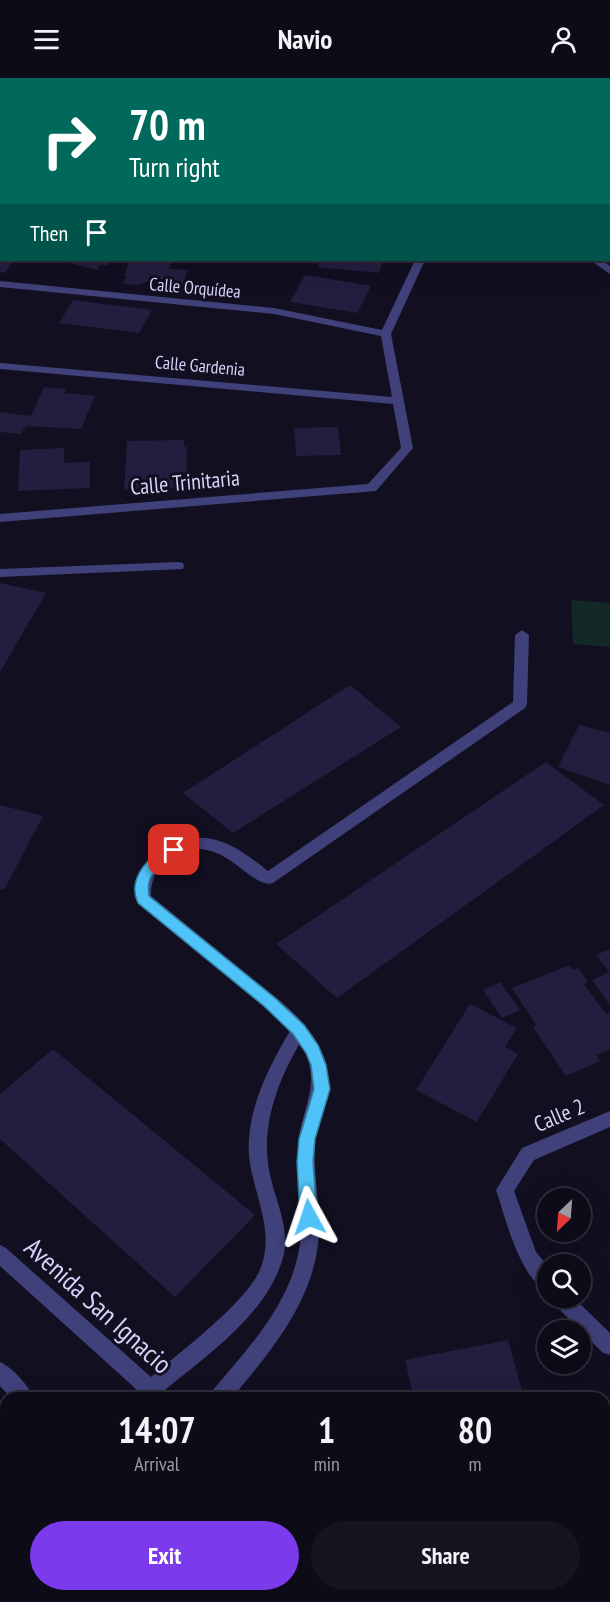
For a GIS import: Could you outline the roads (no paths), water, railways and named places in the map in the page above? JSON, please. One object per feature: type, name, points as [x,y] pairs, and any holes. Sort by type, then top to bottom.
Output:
[{"type":"street","points":[[398,401],[386,334],[420,261]]},
{"type":"street","points":[[596,261],[610,271]]},
{"type":"street","name":"Calle Orquídea","points":[[0,284],[274,311],[386,334]]},
{"type":"street","name":"Calle Gardenia","points":[[0,366],[398,401]]},
{"type":"street","name":"Calle Trinitaria","points":[[0,518],[372,488],[407,448],[398,401]]},
{"type":"street","points":[[0,573],[178,566]]},
{"type":"street","points":[[224,1392],[284,1316],[302,1275],[310,1234],[305,1183],[307,1139],[322,1089],[319,1065],[312,1049],[299,1030],[270,1002],[143,899],[141,888],[144,877],[154,862],[174,850],[191,844],[212,845],[233,854],[267,879],[520,704],[522,636]]},
{"type":"street","points":[[153,1392],[209,1340],[262,1284],[276,1250],[273,1223],[260,1170],[258,1126],[278,1064],[299,1030]]},
{"type":"street","name":"Calle 2","points":[[537,1268],[529,1257],[505,1190],[528,1154],[610,1119]]},
{"type":"street","name":"Avenida San Ignacio","points":[[0,1254],[147,1392]]},
{"type":"street","points":[[571,1308],[610,1346]]},
{"type":"street","points":[[0,1372],[18,1392]]}]
